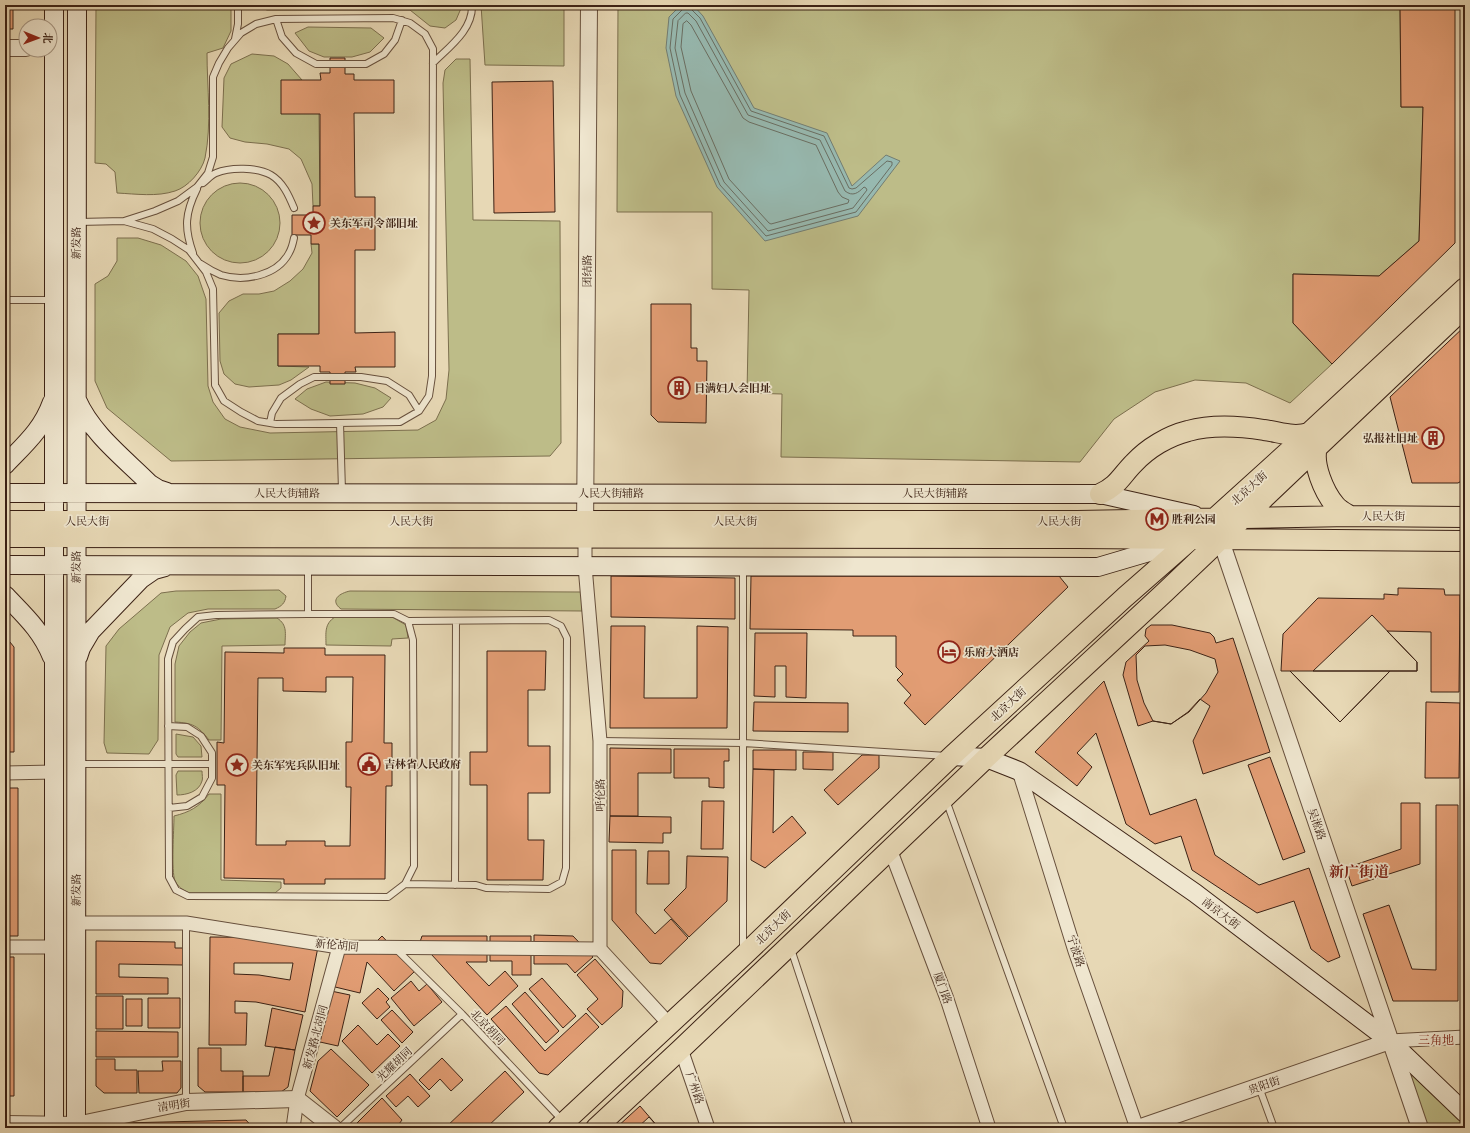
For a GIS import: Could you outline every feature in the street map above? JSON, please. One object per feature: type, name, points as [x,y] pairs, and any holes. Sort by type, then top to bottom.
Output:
[{"type":"main road","name":"新发路","points":[[53,18],[54,5]]},
{"type":"main road","name":"新发路","points":[[76,5],[76,1126]]},
{"type":"main road","name":"新发路","points":[[52,58],[54,300],[54,1126]]},
{"type":"main road","name":"北京大街","points":[[596,1128],[986,758],[1220,540],[1313,440],[1465,288]]},
{"type":"main road","name":"北京大街","points":[[561,1125],[670,1025],[952,756],[1125,597],[1214,519],[1313,440],[1465,307]]},
{"type":"main road","points":[[5,465],[39,429],[48,414],[54,398]]},
{"type":"main road","points":[[76,398],[82,412],[96,431],[150,484],[169,493]]},
{"type":"main road","points":[[1100,494],[1115,486],[1133,464],[1145,453],[1173,436],[1188,431],[1220,426],[1253,428],[1313,440],[1316,465],[1328,494],[1341,511],[1350,516]]},
{"type":"main road","name":"人民大街辅路","points":[[5,493],[1100,494],[1214,519]]},
{"type":"main road","name":"人民大街","points":[[5,537],[54,529],[585,529],[1350,516],[1465,516]]},
{"type":"main road","name":"人民大街","points":[[5,520],[54,529]]},
{"type":"main road","name":"人民大街","points":[[585,529],[1190,540],[1465,541]]},
{"type":"main road","points":[[5,565],[1098,567],[1190,540]]},
{"type":"main road","points":[[76,664],[84,642],[91,631],[141,580],[154,570],[170,566]]},
{"type":"main road","points":[[5,595],[33,624],[46,642],[54,663]]},
{"type":"main road","name":"南京大街","points":[[952,756],[986,758],[1019,772],[1194,894],[1390,1041],[1465,1113]]},
{"type":"street","name":"团结路","points":[[585,529],[589,5]]},
{"type":"street","points":[[5,48],[18,48]]},
{"type":"street","name":"吴淞路","points":[[1214,519],[1420,1128]]},
{"type":"street","name":"呼伦路","points":[[585,529],[585,566],[600,741],[600,949]]},
{"type":"street","points":[[5,772],[54,772]]},
{"type":"street","name":"宁波路","points":[[1019,772],[1075,950],[1138,1128]]},
{"type":"street","name":"厦门路","points":[[890,849],[947,999],[989,1128]]},
{"type":"street","name":"新伦胡同","points":[[76,923],[186,923],[340,947],[600,949]]},
{"type":"street","points":[[5,947],[54,947]]},
{"type":"street","name":"新发路北胡同","points":[[293,1128],[297,1100],[340,947]]},
{"type":"street","points":[[600,949],[670,1025]]},
{"type":"street","points":[[1390,1041],[1465,1037]]},
{"type":"street","name":"贵阳街","points":[[1138,1128],[1390,1041]]},
{"type":"street","name":"广州路","points":[[681,1049],[708,1128]]},
{"type":"street","points":[[297,1100],[334,1128]]},
{"type":"street","name":"清明街","points":[[5,1124],[76,1126],[186,1102],[297,1100]]},
{"type":"lane","points":[[235,41],[238,24],[238,5]]},
{"type":"lane","points":[[434,63],[465,31],[472,10],[472,5]]},
{"type":"lane","points":[[76,222],[124,221],[153,229],[172,238],[189,250],[206,272],[213,289],[215,385],[224,401],[241,412],[258,421],[276,424],[400,422],[419,411],[429,396],[432,376],[434,49],[425,34],[410,23],[393,18],[276,19],[256,24],[241,34],[219,63],[213,77],[213,158],[208,173],[197,187],[189,205],[187,222],[188,239],[194,256]]},
{"type":"lane","points":[[276,19],[282,36],[296,53],[316,64],[366,64],[384,54],[395,40],[402,20]]},
{"type":"lane","points":[[124,221],[155,211],[173,203],[216,173],[233,169],[252,169],[271,175],[286,191],[294,208]]},
{"type":"lane","points":[[198,262],[220,274],[240,278],[260,276],[279,265],[289,253],[294,238]]},
{"type":"lane","points":[[5,300],[54,300]]},
{"type":"lane","points":[[270,423],[272,413],[281,398],[300,384],[314,377],[361,377],[387,381],[409,395],[419,411]]},
{"type":"lane","points":[[340,423],[342,493]]},
{"type":"lane","points":[[308,566],[308,614]]},
{"type":"lane","points":[[743,566],[743,956]]},
{"type":"lane","points":[[405,884],[476,885],[486,888],[549,889],[562,882],[566,868],[567,638],[561,626],[549,620],[408,621],[394,614],[216,615],[198,618],[185,629],[173,642],[168,659],[169,877],[176,890],[188,896],[388,897],[405,884],[414,866],[413,640],[408,621]]},
{"type":"lane","points":[[455,885],[456,621]]},
{"type":"lane","points":[[168,726],[187,727],[201,736],[212,753],[212,778],[202,797],[187,806],[169,808]]},
{"type":"lane","points":[[600,741],[743,743],[952,756]]},
{"type":"lane","points":[[76,764],[212,764]]},
{"type":"lane","points":[[945,797],[1064,1128]]},
{"type":"lane","points":[[186,923],[186,1102]]},
{"type":"lane","points":[[790,945],[850,1128]]},
{"type":"lane","name":"北京胡同","points":[[395,948],[462,1014],[561,1125]]},
{"type":"lane","name":"光耀胡同","points":[[340,1128],[462,1014]]},
{"type":"lane","points":[[1260,1086],[1274,1128]]},
{"type":"shaded area","points":[[96,5],[231,5],[231,31],[223,48],[207,53],[209,119],[205,158],[201,168],[194,178],[180,189],[154,195],[117,193],[115,172],[106,164],[95,163]]},
{"type":"shaded area","points":[[253,5],[462,6],[456,20],[445,28],[430,26],[410,10],[267,10]]},
{"type":"shaded area","points":[[481,5],[564,5],[564,66],[485,65]]},
{"type":"shaded area","points":[[618,5],[1400,5],[1401,107],[1423,107],[1419,241],[1379,276],[1293,274],[1293,323],[1332,364],[1290,403],[1246,383],[1195,380],[1155,392],[1114,419],[1080,462],[781,457],[782,394],[747,393],[749,290],[712,289],[712,212],[617,212]]},
{"type":"shaded area","points":[[308,27],[371,28],[384,38],[370,52],[352,57],[324,57],[309,51],[295,33]]},
{"type":"shaded area","points":[[252,54],[274,56],[288,64],[302,80],[281,81],[319,114],[320,206],[313,206],[312,184],[301,159],[289,149],[230,138],[222,127],[224,78],[231,64]]},
{"type":"shaded area","points":[[456,59],[470,59],[473,220],[560,221],[561,443],[550,456],[171,461],[107,408],[95,381],[95,284],[108,276],[117,261],[117,238],[138,238],[161,245],[186,261],[198,276],[206,299],[208,386],[213,402],[225,419],[240,427],[270,433],[418,430],[436,420],[446,399],[449,370],[443,83],[445,70]]},
{"type":"shaded area","points":[[240,183],[255,186],[268,195],[277,208],[280,223],[277,238],[268,251],[255,260],[240,263],[225,260],[212,251],[203,238],[200,223],[203,208],[212,195],[225,186]]},
{"type":"shaded area","points":[[311,244],[319,244],[319,334],[278,334],[278,366],[309,367],[291,380],[279,385],[249,387],[235,384],[224,374],[220,361],[219,313],[229,301],[243,294],[259,294],[274,291],[290,281],[303,269],[312,253]]},
{"type":"shaded area","points":[[326,382],[355,383],[375,388],[391,398],[383,407],[363,414],[330,416],[311,409],[295,399],[307,389]]},
{"type":"shaded area","points":[[279,590],[286,596],[286,598],[280,607],[275,609],[208,609],[188,613],[170,627],[159,655],[158,740],[149,754],[107,753],[104,743],[106,646],[119,629],[161,593],[176,591]]},
{"type":"shaded area","points":[[350,591],[582,592],[582,611],[341,609],[336,603],[337,597]]},
{"type":"shaded area","points":[[335,617],[392,617],[406,625],[408,638],[392,639],[391,646],[326,645],[327,626]]},
{"type":"shaded area","points":[[277,618],[281,621],[284,627],[285,645],[222,646],[221,740],[209,740],[202,731],[195,726],[175,722],[175,664],[179,646],[190,632],[201,623],[221,619]]},
{"type":"shaded area","points":[[176,734],[193,737],[201,746],[202,757],[178,757],[176,754]]},
{"type":"shaded area","points":[[178,771],[202,771],[202,779],[198,788],[192,792],[177,795],[176,775]]},
{"type":"shaded area","points":[[209,794],[221,794],[221,880],[281,882],[281,888],[275,893],[189,893],[176,883],[173,868],[174,816],[185,813],[194,808]]},
{"type":"shaded area","points":[[1395,1049],[1465,1121],[1465,1128],[1424,1128]]},
{"type":"water","points":[[681,5],[693,5],[703,16],[754,108],[827,133],[852,186],[886,155],[900,161],[858,216],[765,241],[717,187],[676,96],[666,48],[669,17]]},
{"type":"building","points":[[5,5],[13,5],[13,29],[5,29]]},
{"type":"building","points":[[1400,5],[1455,5],[1455,243],[1332,364],[1293,323],[1293,274],[1379,276],[1419,241],[1423,107],[1401,107]]},
{"type":"building","points":[[330,58],[345,58],[345,74],[354,74],[354,80],[394,80],[394,113],[354,113],[355,197],[375,197],[375,250],[355,250],[355,333],[395,332],[395,367],[355,367],[356,372],[345,372],[345,384],[330,384],[330,372],[320,372],[320,366],[278,366],[278,334],[319,334],[319,244],[311,244],[311,235],[292,235],[292,215],[313,215],[313,206],[320,206],[320,114],[281,114],[281,80],[321,80],[320,73],[330,73]]},
{"type":"building","points":[[553,81],[555,212],[494,213],[492,82]]},
{"type":"building","name":"日满妇人会旧址","points":[[651,304],[691,304],[691,348],[697,348],[697,361],[707,361],[706,423],[658,422],[651,415]]},
{"type":"building","name":"弘报社旧址","points":[[1465,326],[1465,479],[1458,483],[1412,483],[1390,397]]},
{"type":"building","points":[[611,576],[735,578],[735,619],[611,617]]},
{"type":"building","name":"乐府大酒店","points":[[751,576],[1059,576],[1068,587],[925,725],[904,703],[911,695],[897,680],[903,674],[896,667],[896,636],[853,636],[853,630],[750,629]]},
{"type":"building","points":[[1398,588],[1444,589],[1445,595],[1460,595],[1459,692],[1431,692],[1431,632],[1387,631],[1417,662],[1417,671],[1390,671],[1340,722],[1290,671],[1281,671],[1283,634],[1318,598],[1384,599],[1384,594],[1398,595]]},
{"type":"building","points":[[1372,615],[1417,662],[1417,671],[1313,671]]},
{"type":"building","points":[[1151,625],[1172,625],[1210,633],[1214,637],[1216,643],[1233,638],[1270,752],[1203,774],[1193,741],[1210,706],[1200,699],[1188,712],[1171,724],[1153,721],[1138,726],[1123,675],[1126,662],[1149,641],[1145,636],[1146,629]]},
{"type":"building","points":[[611,626],[645,626],[644,698],[697,698],[697,626],[728,627],[727,728],[610,728]]},
{"type":"building","points":[[755,633],[807,633],[806,698],[786,697],[786,666],[775,666],[775,697],[754,696]]},
{"type":"building","points":[[5,636],[14,647],[14,752],[5,752]]},
{"type":"building","points":[[1165,645],[1190,650],[1215,659],[1218,672],[1206,693],[1189,712],[1171,724],[1153,721],[1144,703],[1137,680],[1136,655],[1145,646]]},
{"type":"building","name":"吉林省人民政府","points":[[284,648],[325,648],[325,655],[385,655],[384,743],[392,743],[392,786],[386,786],[385,879],[325,879],[325,884],[284,884],[284,879],[224,878],[225,785],[217,785],[217,742],[224,743],[225,652],[284,653]],"holes":[[[326,677],[353,677],[352,742],[346,742],[346,787],[351,787],[350,846],[325,846],[325,841],[286,841],[286,845],[256,845],[258,678],[283,678],[283,691],[326,692]]]},
{"type":"building","points":[[487,651],[546,651],[545,690],[528,690],[528,746],[550,746],[550,793],[528,793],[528,840],[544,840],[543,880],[487,880],[487,785],[470,785],[470,752],[487,752]]},
{"type":"building","points":[[1290,671],[1390,671],[1340,722]]},
{"type":"building","points":[[1104,681],[1150,815],[1196,799],[1215,855],[1259,885],[1309,868],[1340,957],[1328,962],[1311,949],[1294,901],[1257,913],[1192,870],[1181,836],[1155,844],[1126,824],[1096,733],[1077,753],[1092,767],[1077,786],[1035,752]]},
{"type":"building","points":[[754,702],[848,703],[848,732],[753,731]]},
{"type":"building","points":[[1426,702],[1460,703],[1459,778],[1425,778]]},
{"type":"building","points":[[610,748],[671,749],[671,773],[638,773],[638,816],[610,816]]},
{"type":"building","points":[[674,749],[729,749],[729,761],[724,761],[724,788],[709,787],[709,778],[674,778]]},
{"type":"building","points":[[753,750],[796,750],[796,770],[753,769]]},
{"type":"building","points":[[803,752],[833,752],[833,770],[803,769]]},
{"type":"building","points":[[862,755],[879,755],[879,768],[838,805],[824,790]]},
{"type":"building","points":[[1270,757],[1305,852],[1283,860],[1248,765]]},
{"type":"building","points":[[753,769],[774,770],[773,833],[792,816],[806,833],[765,868],[751,860]]},
{"type":"building","points":[[5,788],[18,788],[18,936],[5,936]]},
{"type":"building","points":[[702,801],[724,801],[723,849],[701,849]]},
{"type":"building","points":[[1401,803],[1420,803],[1420,864],[1352,886],[1346,868],[1401,849]]},
{"type":"building","points":[[1436,805],[1458,805],[1458,1001],[1393,1001],[1363,914],[1389,905],[1412,969],[1436,970]]},
{"type":"building","points":[[610,816],[671,817],[671,833],[663,833],[663,843],[609,842]]},
{"type":"building","points":[[612,850],[636,850],[636,913],[655,934],[671,919],[688,938],[661,964],[650,963],[612,920]]},
{"type":"building","points":[[648,851],[669,851],[669,884],[647,884]]},
{"type":"building","points":[[687,856],[728,857],[727,901],[689,937],[664,910],[686,888]]},
{"type":"building","points":[[534,935],[573,936],[593,957],[575,973],[567,964],[534,964]]},
{"type":"building","points":[[382,936],[415,971],[394,991],[367,962],[360,993],[331,986],[343,939],[372,946]]},
{"type":"building","points":[[422,936],[487,936],[487,962],[466,962],[489,986],[505,971],[518,986],[487,1015],[420,942]]},
{"type":"building","points":[[490,936],[531,936],[531,975],[512,975],[512,961],[490,961]]},
{"type":"building","points":[[210,937],[313,938],[318,947],[305,1012],[256,1002],[235,1001],[235,1013],[247,1013],[246,1045],[209,1045]],"holes":[[[234,963],[293,963],[290,980],[259,975],[234,974]]]},
{"type":"building","points":[[96,941],[175,942],[175,948],[183,948],[183,965],[119,964],[119,977],[168,978],[168,994],[96,994]]},
{"type":"building","points":[[5,957],[14,957],[14,1096],[5,1096]]},
{"type":"building","points":[[595,959],[623,991],[622,1007],[602,1025],[587,1009],[598,999],[577,975]]},
{"type":"building","points":[[542,978],[576,1016],[563,1028],[529,989]]},
{"type":"building","points":[[411,981],[419,991],[427,984],[442,1002],[414,1026],[391,998]]},
{"type":"building","points":[[378,988],[389,999],[386,1002],[390,1007],[377,1019],[362,1003]]},
{"type":"building","points":[[331,991],[350,995],[338,1046],[320,1042]]},
{"type":"building","points":[[525,992],[559,1031],[546,1043],[512,1004]]},
{"type":"building","points":[[96,996],[123,996],[123,1029],[96,1029]]},
{"type":"building","points":[[148,998],[180,998],[180,1028],[148,1028]]},
{"type":"building","points":[[126,999],[142,999],[142,1026],[126,1026]]},
{"type":"building","points":[[506,1006],[545,1051],[586,1013],[599,1027],[548,1075],[539,1073],[491,1019]]},
{"type":"building","points":[[272,1008],[303,1015],[295,1050],[265,1046]]},
{"type":"building","points":[[392,1010],[413,1032],[402,1043],[381,1020]]},
{"type":"building","points":[[358,1025],[377,1045],[388,1034],[400,1046],[372,1073],[342,1041]]},
{"type":"building","points":[[96,1031],[178,1032],[178,1057],[96,1057]]},
{"type":"building","points":[[275,1047],[295,1050],[288,1087],[281,1092],[243,1092],[243,1076],[269,1076]]},
{"type":"building","points":[[198,1048],[221,1048],[221,1071],[243,1071],[243,1092],[205,1092],[198,1086]]},
{"type":"building","points":[[331,1049],[369,1085],[337,1117],[310,1091],[318,1061]]},
{"type":"building","points":[[442,1058],[463,1080],[451,1091],[440,1079],[429,1090],[419,1080]]},
{"type":"building","points":[[96,1059],[115,1059],[115,1070],[137,1070],[137,1093],[104,1093],[96,1086]]},
{"type":"building","points":[[162,1061],[181,1061],[181,1088],[177,1093],[139,1093],[138,1071],[163,1071]]},
{"type":"building","points":[[505,1071],[524,1092],[486,1128],[445,1128]]},
{"type":"building","points":[[410,1074],[430,1096],[418,1107],[408,1096],[396,1107],[386,1096]]},
{"type":"building","points":[[382,1098],[402,1120],[396,1128],[360,1128],[356,1124]]},
{"type":"building","points":[[640,1106],[659,1128],[616,1128]]},
{"type":"building","points":[[649,1117],[659,1128],[637,1128]]},
{"type":"building","points":[[246,1120],[253,1128],[117,1128],[122,1123]]},
{"type":"place","name":"关东军司令部旧址","points":[[314,223]]},
{"type":"place","name":"日满妇人会旧址","points":[[679,388]]},
{"type":"place","name":"弘报社旧址","points":[[1433,438]]},
{"type":"place","name":"胜利公园","points":[[1157,519]]},
{"type":"place","name":"乐府大酒店","points":[[949,652]]},
{"type":"place","name":"吉林省人民政府","points":[[369,764]]},
{"type":"place","name":"关东军宪兵队旧址","points":[[237,765]]},
{"type":"district","name":"新广街道","points":[[1359,872]]},
{"type":"district","name":"三角地","points":[[1436,1040]]}]
